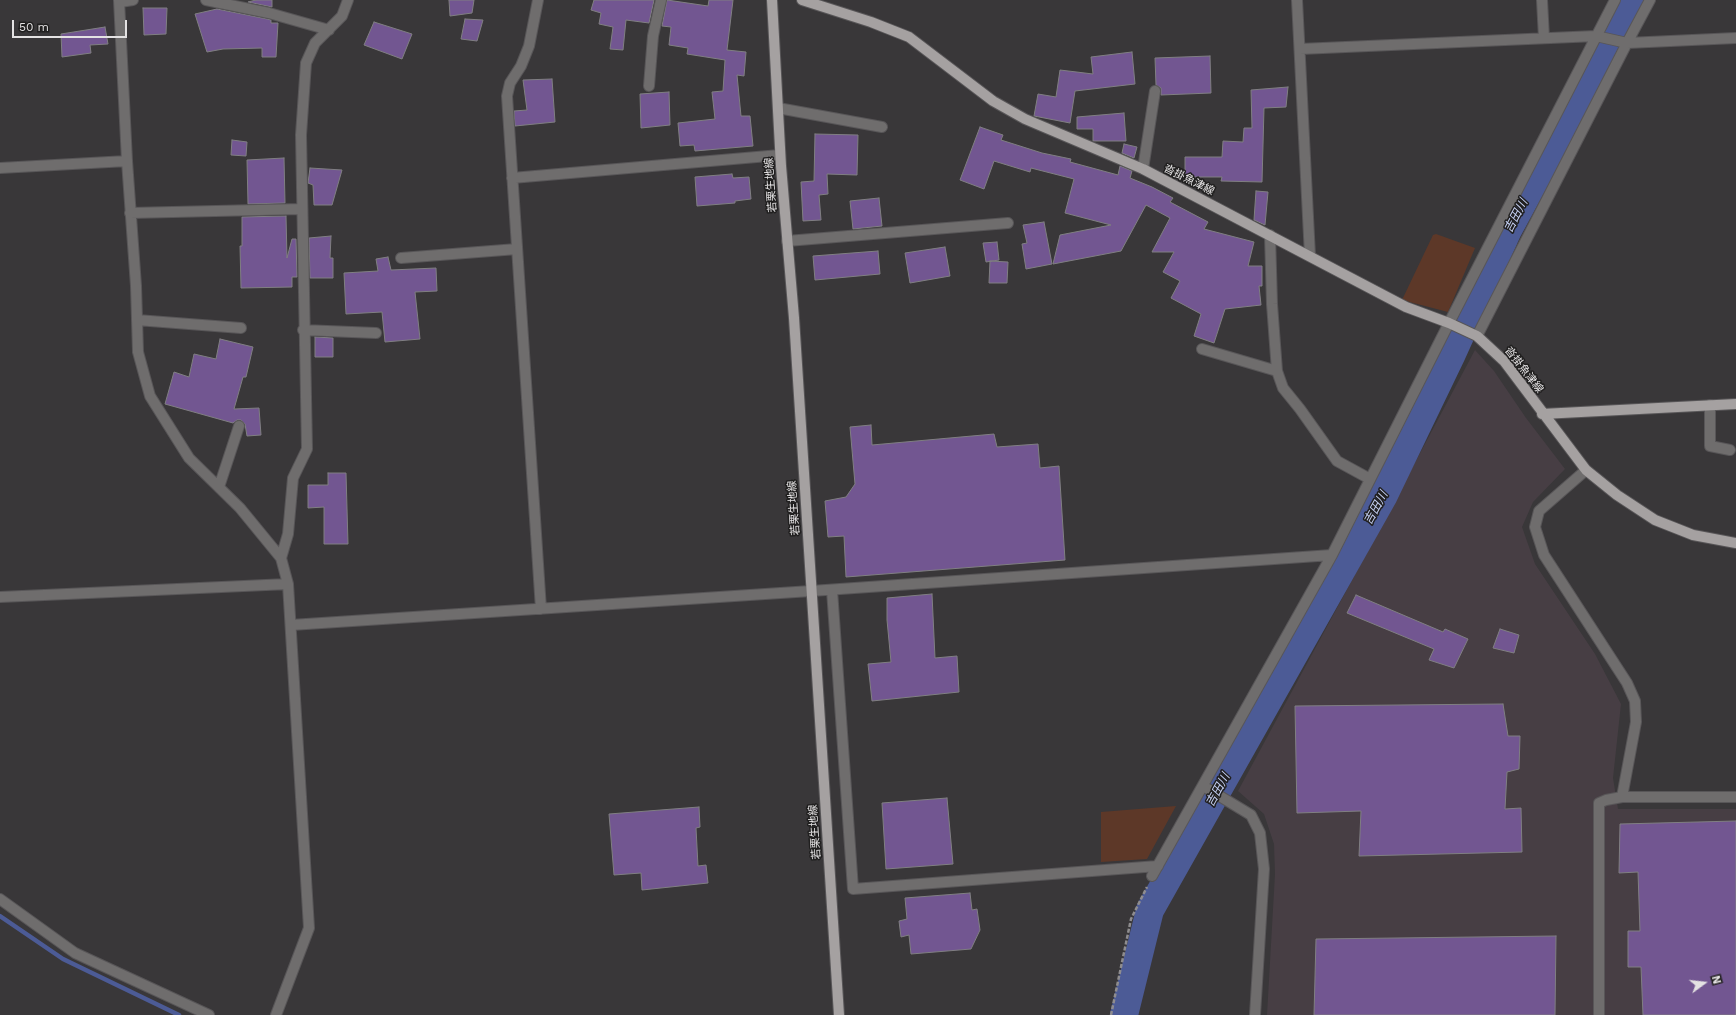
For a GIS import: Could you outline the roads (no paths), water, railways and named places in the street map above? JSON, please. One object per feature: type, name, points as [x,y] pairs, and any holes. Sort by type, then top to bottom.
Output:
[{"type":"main road","name":"若栗生地線","points":[[772,0],[780,155],[794,318],[839,1015]]},
{"type":"main road","name":"沓掛魚津線","points":[[802,0],[871,22],[909,37],[993,101],[1018,116],[1143,170],[1270,235],[1406,308],[1452,324],[1475,335],[1504,361],[1542,414],[1586,470],[1616,495],[1655,520],[1693,535],[1736,543]]},
{"type":"main road","points":[[1542,414],[1736,404]]},
{"type":"street","points":[[133,0],[120,1],[127,161],[138,352],[150,396],[189,458],[240,508],[281,558],[288,584],[309,928],[276,1015]]},
{"type":"street","points":[[206,0],[269,13],[329,30]]},
{"type":"street","points":[[281,558],[288,534],[293,478],[306,448],[300,135],[306,63],[314,44],[342,16],[348,0]]},
{"type":"street","points":[[538,0],[529,46],[521,66],[510,83],[507,96],[541,609]]},
{"type":"street","points":[[649,86],[653,36],[661,0]]},
{"type":"street","points":[[1297,0],[1310,256]]},
{"type":"street","points":[[1542,0],[1544,38]]},
{"type":"street","points":[[1152,876],[1332,555],[1600,36],[1615,0]]},
{"type":"street","points":[[1475,335],[1623,42],[1650,0]]},
{"type":"street","points":[[1300,49],[1600,36],[1623,42],[1736,38]]},
{"type":"street","points":[[1143,170],[1155,91]]},
{"type":"street","points":[[778,108],[882,127]]},
{"type":"street","points":[[512,178],[780,155]]},
{"type":"street","points":[[0,168],[127,161]]},
{"type":"street","points":[[130,213],[301,209]]},
{"type":"street","points":[[787,241],[1008,223]]},
{"type":"street","points":[[1270,235],[1272,304],[1277,371],[1283,388],[1337,461],[1370,479]]},
{"type":"street","points":[[401,258],[517,249]]},
{"type":"street","points":[[137,320],[241,328]]},
{"type":"street","points":[[304,330],[376,333]]},
{"type":"street","points":[[1202,349],[1277,371]]},
{"type":"street","points":[[1710,405],[1710,446],[1730,450]]},
{"type":"street","points":[[219,487],[238,426]]},
{"type":"street","points":[[1586,470],[1539,511],[1534,527],[1544,556],[1627,683],[1635,701],[1636,722],[1622,798]]},
{"type":"street","points":[[291,625],[832,590],[1332,555]]},
{"type":"street","points":[[0,597],[288,584]]},
{"type":"street","points":[[832,590],[853,889],[1158,866]]},
{"type":"street","points":[[1203,786],[1251,815],[1260,833],[1264,869],[1256,1015]]},
{"type":"street","points":[[1599,1015],[1599,803],[1606,800],[1622,798],[1736,797]]},
{"type":"street","points":[[0,899],[75,953],[209,1015]]},
{"type":"waterway","name":"吉田川","points":[[1124,1015],[1150,910],[1384,495],[1451,356],[1508,230],[1633,0]]},
{"type":"waterway","points":[[0,916],[63,959],[179,1015]]}]
